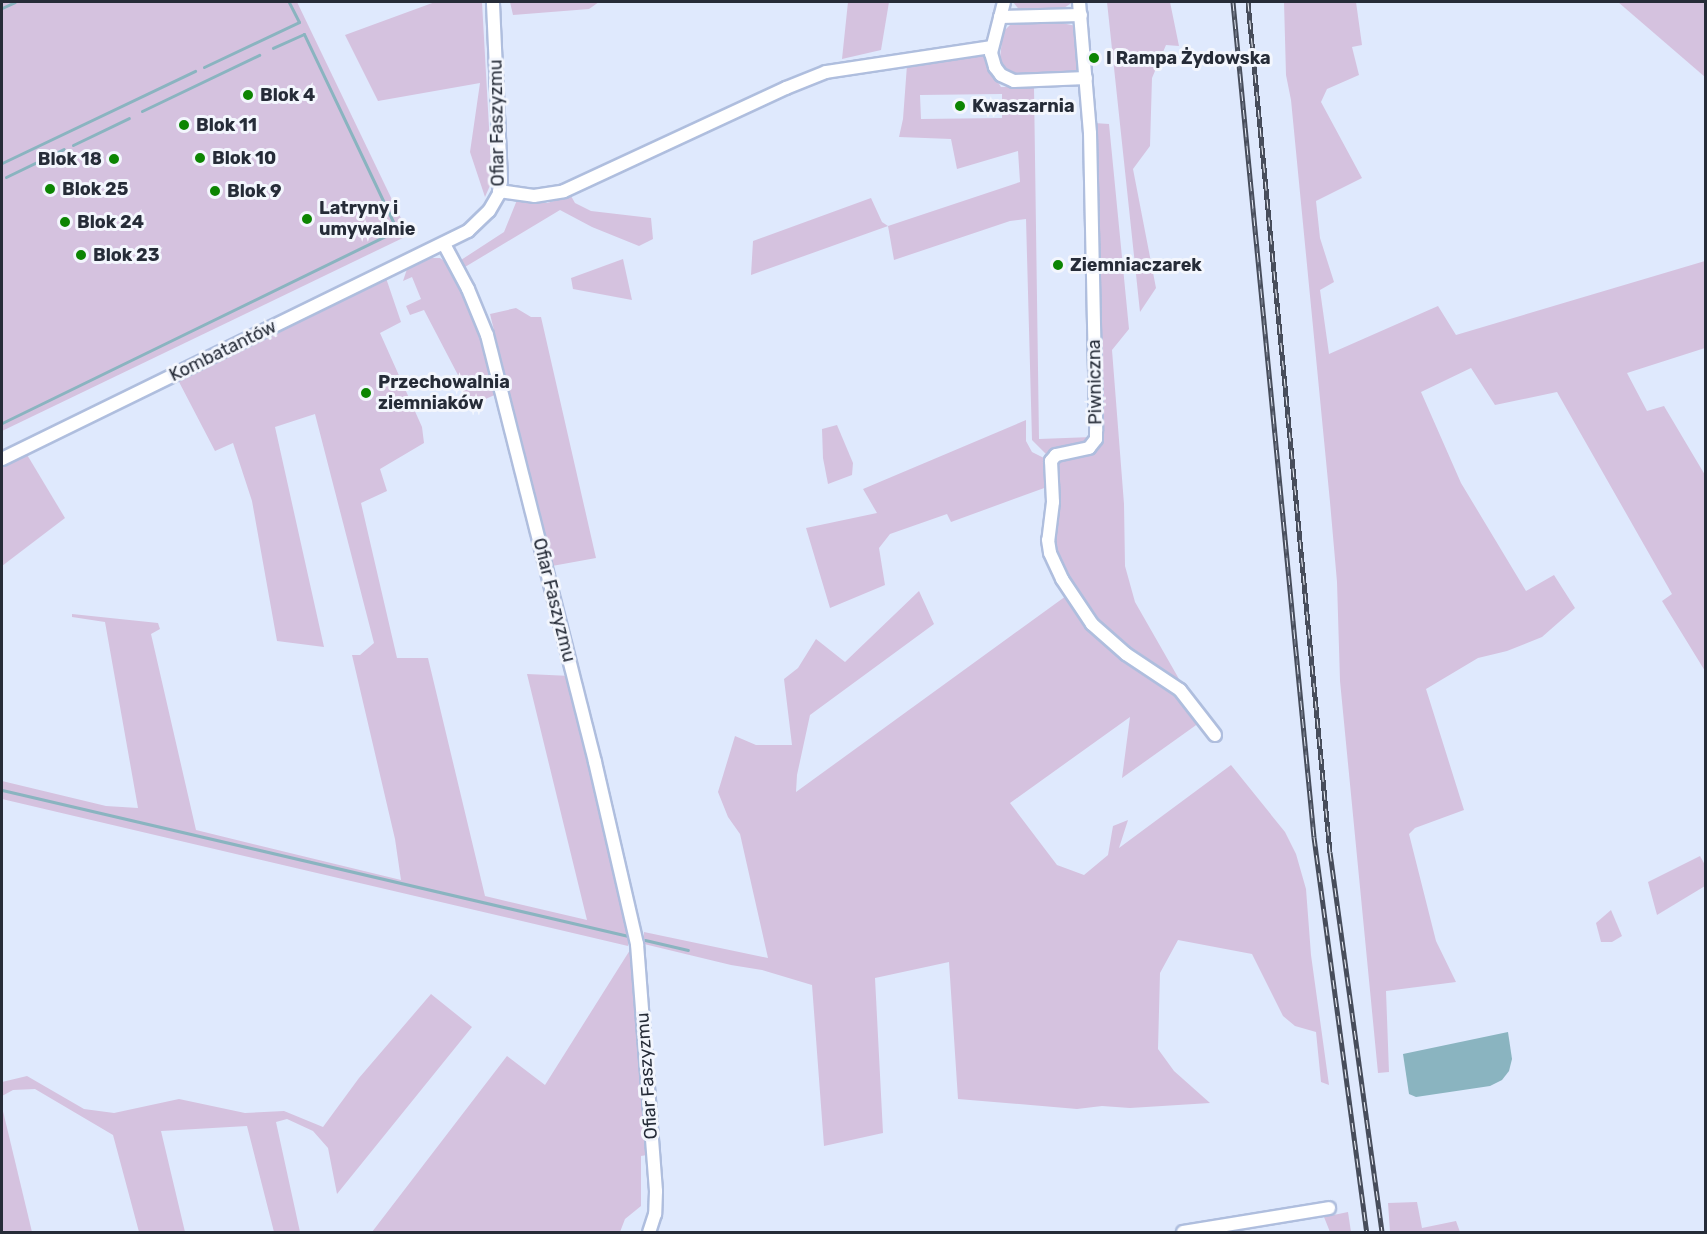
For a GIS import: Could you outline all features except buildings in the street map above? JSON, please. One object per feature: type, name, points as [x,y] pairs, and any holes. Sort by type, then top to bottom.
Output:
[{"type":"street","name":"Ofiar Faszyzmu","points":[[493,2],[500,191],[489,211],[468,231],[444,244],[487,336],[598,774],[638,944],[656,1191],[655,1214],[649,1233]]},
{"type":"street","points":[[1004,2],[991,47],[995,67],[1008,80],[1086,78]]},
{"type":"street","name":"Piwniczna","points":[[1079,2],[1086,78],[1096,439],[1085,451],[1056,455],[1051,461],[1053,502],[1048,540],[1050,553],[1068,588],[1092,624],[1126,654],[1180,690],[1215,735]]},
{"type":"street","points":[[1000,16],[1081,15]]},
{"type":"street","points":[[500,191],[534,196],[564,191],[786,88],[826,72],[991,47]]},
{"type":"street","name":"Kombatantów","points":[[2,459],[444,244]]},
{"type":"street","points":[[1183,1233],[1329,1209]]},
{"type":"shaded area","points":[[2,2],[297,2],[409,235],[2,431]]},
{"type":"shaded area","points":[[435,2],[482,2],[492,181],[485,197],[470,152],[480,83],[378,101],[345,35]]},
{"type":"shaded area","points":[[510,2],[599,2],[589,9],[513,15]]},
{"type":"shaded area","points":[[848,2],[889,2],[881,50],[842,59]]},
{"type":"shaded area","points":[[1013,2],[1073,2],[1064,8],[1021,12]]},
{"type":"shaded area","points":[[1107,2],[1170,2],[1179,46],[1166,45],[1152,78],[1150,146],[1133,169],[1156,288],[1140,312]]},
{"type":"shaded area","points":[[1284,2],[1356,2],[1362,45],[1352,47],[1359,75],[1327,89],[1321,102],[1362,178],[1316,201],[1320,238],[1334,282],[1320,290],[1329,354],[1438,306],[1456,335],[1705,261],[1705,348],[1627,373],[1647,411],[1664,406],[1705,475],[1705,671],[1662,601],[1672,594],[1557,392],[1495,405],[1471,368],[1421,392],[1461,483],[1526,591],[1554,575],[1575,608],[1542,637],[1507,651],[1478,658],[1426,689],[1464,810],[1415,828],[1409,834],[1436,941],[1456,982],[1386,991],[1389,1072],[1378,1073],[1340,681],[1337,582],[1330,502],[1291,100],[1286,75]]},
{"type":"shaded area","points":[[1618,2],[1705,2],[1705,77]]},
{"type":"shaded area","points":[[1057,22],[1076,26],[1081,69],[1069,75],[1015,76],[1004,69],[1000,58],[1003,32],[1011,24]]},
{"type":"shaded area","points":[[980,53],[987,57],[1001,87],[1034,87],[1039,439],[1092,437],[1084,446],[1046,454],[1032,440],[1026,219],[1010,221],[894,260],[888,226],[1020,182],[1018,151],[957,169],[951,139],[899,137],[903,119],[907,65]],"holes":[[[1002,94],[1002,118],[921,119],[920,95]]]},
{"type":"shaded area","points":[[1094,123],[1109,124],[1129,329],[1112,350],[1124,504],[1125,566],[1135,602],[1183,686],[1109,635],[1082,602],[1066,576],[1053,544],[1060,509],[1055,469],[1060,459],[1086,456],[1101,441]]},
{"type":"shaded area","points":[[571,196],[575,203],[591,211],[651,218],[653,239],[639,246],[592,227],[560,210],[465,267],[461,260],[504,232],[517,200],[547,203]]},
{"type":"shaded area","points":[[871,198],[882,222],[888,226],[751,275],[753,241]]},
{"type":"shaded area","points":[[440,258],[450,265],[485,340],[497,394],[467,407],[459,377],[424,310],[410,315],[406,306],[421,299],[412,277],[403,281],[407,269],[419,261]]},
{"type":"shaded area","points":[[623,259],[632,300],[573,289],[571,278]]},
{"type":"shaded area","points":[[386,278],[401,322],[380,333],[422,427],[424,443],[380,469],[387,491],[361,503],[397,658],[428,658],[485,896],[587,920],[527,674],[571,676],[629,926],[628,946],[2,799],[2,781],[106,806],[138,808],[105,622],[72,617],[72,614],[158,623],[160,629],[151,634],[196,830],[401,880],[395,839],[352,655],[360,655],[374,643],[315,414],[275,427],[324,647],[277,641],[252,501],[233,443],[215,451],[178,380]]},
{"type":"shaded area","points":[[516,308],[531,317],[541,317],[596,558],[552,566],[490,314]]},
{"type":"shaded area","points":[[1026,420],[1026,441],[1032,452],[1044,458],[1047,487],[951,522],[947,514],[890,534],[879,548],[885,585],[830,608],[806,528],[877,513],[863,489]]},
{"type":"shaded area","points":[[837,425],[853,463],[852,475],[828,484],[823,458],[822,429]]},
{"type":"shaded area","points":[[26,453],[65,518],[2,566],[2,465]]},
{"type":"shaded area","points":[[919,591],[934,624],[810,715],[797,775],[796,792],[1066,596],[1176,691],[1199,723],[1122,778],[1130,717],[1010,803],[1057,865],[1084,875],[1108,855],[1113,826],[1128,820],[1119,848],[1231,765],[1285,832],[1296,854],[1306,889],[1311,955],[1329,1085],[1321,1082],[1316,1032],[1295,1026],[1283,1016],[1252,954],[1178,940],[1160,973],[1158,1049],[1174,1071],[1210,1103],[1130,1108],[1102,1106],[1077,1109],[958,1099],[949,962],[875,978],[883,1133],[824,1146],[812,985],[762,970],[644,944],[644,932],[768,958],[740,834],[728,817],[718,792],[735,736],[756,745],[792,745],[784,679],[798,668],[816,639],[845,662]]},
{"type":"shaded area","points":[[1700,856],[1705,865],[1705,886],[1657,915],[1648,882]]},
{"type":"shaded area","points":[[1611,910],[1622,936],[1612,942],[1601,942],[1596,923]]},
{"type":"shaded area","points":[[630,950],[647,1155],[641,1156],[641,1206],[625,1219],[620,1232],[372,1232],[507,1056],[545,1085]]},
{"type":"shaded area","points":[[431,994],[472,1027],[337,1194],[328,1148],[313,1131],[287,1119],[276,1122],[300,1232],[274,1232],[247,1126],[161,1131],[185,1232],[139,1232],[113,1135],[35,1089],[13,1090],[2,1096],[2,1082],[27,1076],[84,1109],[114,1113],[179,1099],[245,1113],[284,1111],[323,1127],[359,1078]]},
{"type":"shaded area","points":[[1508,1032],[1512,1059],[1509,1071],[1502,1080],[1490,1086],[1416,1097],[1409,1094],[1403,1054]]},
{"type":"shaded area","points":[[2,1107],[32,1232],[2,1232]]},
{"type":"shaded area","points":[[1417,1202],[1422,1228],[1456,1221],[1460,1232],[1390,1232],[1388,1203]]},
{"type":"shaded area","points":[[1348,1212],[1351,1232],[1330,1232],[1324,1217]]},
{"type":"waterway","points":[[2,8],[15,2]]},
{"type":"waterway","points":[[204,67],[299,22],[289,2]]},
{"type":"waterway","points":[[2,423],[397,230],[304,34],[273,48]]},
{"type":"waterway","points":[[142,111],[259,55]]},
{"type":"waterway","points":[[2,163],[195,71]]},
{"type":"waterway","points":[[73,145],[129,118]]},
{"type":"waterway","points":[[6,177],[64,149]]},
{"type":"waterway","points":[[2,790],[628,936]]},
{"type":"waterway","points":[[645,940],[688,950]]},
{"type":"railway","points":[[1233,2],[1314,837],[1367,1232]]},
{"type":"railway","points":[[1248,2],[1330,852],[1382,1232]]},
{"type":"place","name":"I Rampa Żydowska","points":[[1094,58]]},
{"type":"place","name":"Blok 4","points":[[248,95]]},
{"type":"place","name":"Kwaszarnia","points":[[960,106]]},
{"type":"place","name":"Blok 11","points":[[184,125]]},
{"type":"place","name":"Blok 10","points":[[200,158]]},
{"type":"place","name":"Blok 18","points":[[114,159]]},
{"type":"place","name":"Blok 25","points":[[50,189]]},
{"type":"place","name":"Blok 9","points":[[215,191]]},
{"type":"place","name":"Latryny i umywalnie","points":[[307,219]]},
{"type":"place","name":"Blok 24","points":[[65,222]]},
{"type":"place","name":"Blok 23","points":[[81,255]]},
{"type":"place","name":"Ziemniaczarek","points":[[1058,265]]},
{"type":"place","name":"Przechowalnia ziemniaków","points":[[366,393]]}]
